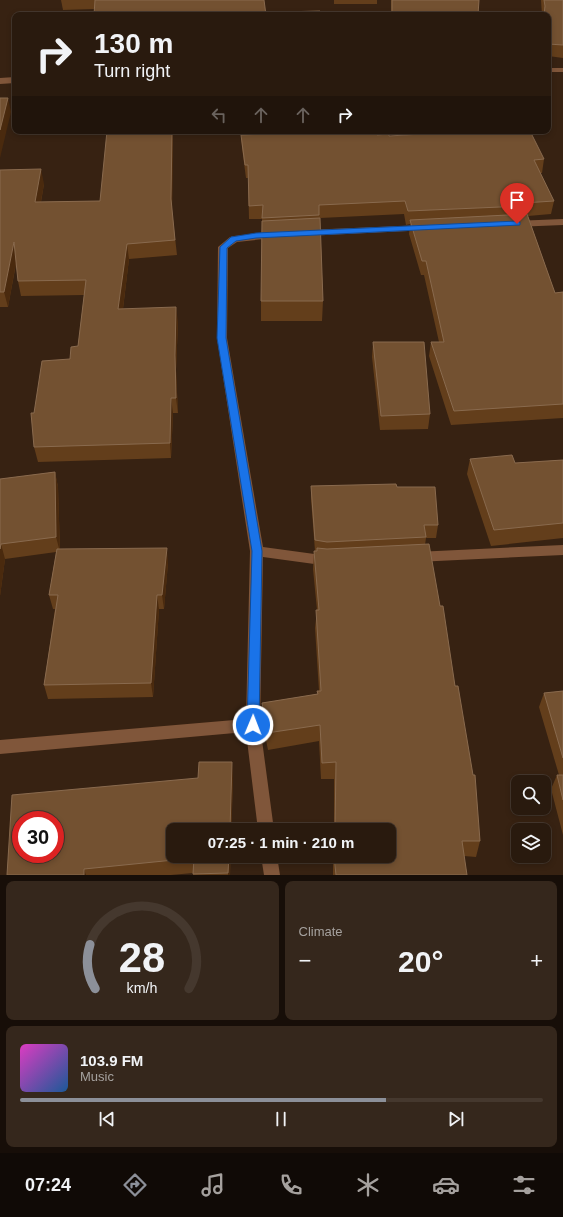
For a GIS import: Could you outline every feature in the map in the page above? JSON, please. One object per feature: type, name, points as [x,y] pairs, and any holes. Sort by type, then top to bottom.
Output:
[{"type":"street","points":[[551,70],[563,70]]},
{"type":"street","points":[[0,80],[12,80]]},
{"type":"street","points":[[500,224],[563,222]]},
{"type":"street","points":[[265,823],[253,725],[257,551],[222,338],[224,247],[234,239],[256,236],[437,227]]},
{"type":"street","points":[[405,557],[563,550]]},
{"type":"street","points":[[257,551],[326,561],[342,560]]},
{"type":"street","points":[[0,748],[253,725]]},
{"type":"street","points":[[270,863],[272,875]]},
{"type":"building","points":[[95,0],[264,0],[266,12],[94,12]]},
{"type":"building","points":[[392,0],[479,0],[478,12],[392,12]]},
{"type":"building","points":[[544,0],[563,0],[563,45],[551,44],[551,12],[544,12]]},
{"type":"building","points":[[320,11],[320,12],[282,12]]},
{"type":"building","points":[[0,98],[8,98],[0,130]]},
{"type":"building","points":[[107,134],[172,134],[171,199],[175,240],[127,244],[118,309],[176,307],[176,398],[171,398],[170,443],[34,447],[31,413],[34,413],[42,361],[70,359],[71,347],[78,346],[86,280],[18,281],[14,242],[4,292],[0,292],[0,170],[41,169],[35,202],[100,201]]},
{"type":"building","points":[[389,134],[389,136],[422,134],[532,134],[544,159],[534,160],[554,201],[523,203],[524,206],[408,211],[405,201],[319,205],[319,215],[262,218],[263,205],[249,206],[248,165],[245,165],[241,135]]},
{"type":"building","points":[[527,214],[555,293],[563,292],[563,404],[454,411],[431,342],[444,342],[426,261],[422,261],[410,220]]},
{"type":"building","points":[[320,218],[323,301],[261,301],[262,221]]},
{"type":"building","points":[[373,342],[424,342],[430,414],[381,416]]},
{"type":"building","points":[[512,455],[515,463],[563,460],[563,523],[494,530],[470,459]]},
{"type":"building","points":[[55,472],[56,537],[1,544],[0,549],[0,479]]},
{"type":"building","points":[[396,484],[397,487],[435,487],[438,525],[424,525],[426,537],[327,542],[315,540],[311,486]]},
{"type":"building","points":[[429,544],[440,606],[443,606],[455,686],[458,686],[473,775],[475,775],[480,841],[462,841],[467,875],[336,875],[335,863],[396,863],[396,823],[335,823],[336,762],[322,763],[320,725],[267,733],[262,703],[318,694],[317,691],[321,691],[316,610],[319,610],[314,551],[317,551],[317,548],[327,549]]},
{"type":"building","points":[[167,548],[162,595],[157,595],[151,683],[44,685],[58,595],[49,595],[57,549]]},
{"type":"building","points":[[563,691],[563,758],[544,693]]},
{"type":"building","points":[[199,762],[232,762],[230,823],[166,823],[166,861],[84,869],[84,875],[7,875],[12,795],[198,778]]},
{"type":"building","points":[[557,775],[563,775],[563,800]]},
{"type":"building","points":[[194,863],[229,863],[228,873],[193,874]]},
{"type":"route","points":[[253,725],[257,551],[222,338],[224,247],[234,239],[256,236],[517,224]]}]
